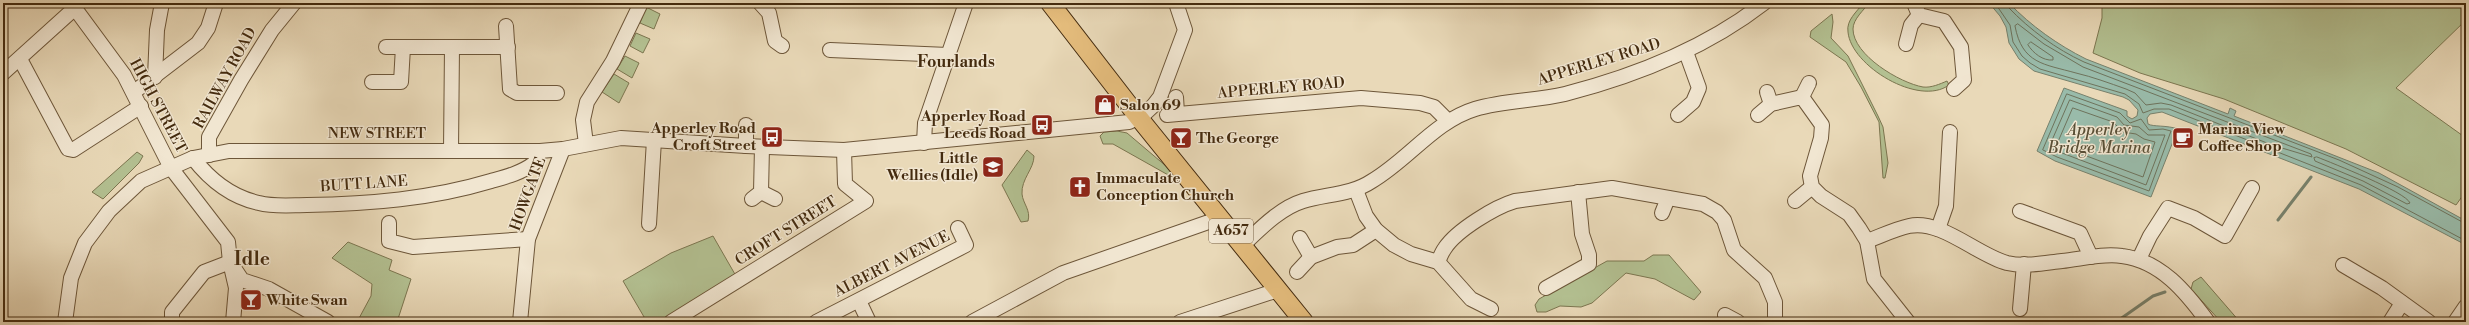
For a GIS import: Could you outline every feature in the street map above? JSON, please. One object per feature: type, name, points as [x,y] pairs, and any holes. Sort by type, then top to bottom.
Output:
[{"type":"main road","name":"A657","points":[[1050,3],[1139,118],[1304,322]]},
{"type":"street","points":[[155,77],[157,30],[162,3]]},
{"type":"street","points":[[134,92],[155,77],[201,39],[208,28],[216,3]]},
{"type":"street","name":"RAILWAY ROAD","points":[[209,154],[209,137],[240,80],[272,30],[294,3]]},
{"type":"street","points":[[641,3],[613,61],[587,102],[584,120],[586,144],[621,138],[762,147],[844,150],[1129,122],[1139,118],[1154,106],[1160,97],[1185,30],[1176,3]]},
{"type":"street","points":[[760,3],[769,13],[775,41],[782,46]]},
{"type":"street","points":[[924,143],[925,123],[966,3]]},
{"type":"street","name":"APPERLEY ROAD","points":[[1176,98],[1172,114],[1361,98],[1420,103],[1434,107],[1448,121],[1477,108],[1565,93],[1686,52],[1724,31],[1764,3]]},
{"type":"street","points":[[3,73],[20,59],[73,5]]},
{"type":"street","name":"HIGH STREET","points":[[73,5],[134,92],[171,168],[228,242],[230,262],[236,288],[233,322]]},
{"type":"street","points":[[1906,44],[1916,9],[1944,21],[1961,47],[1964,80],[1954,88]]},
{"type":"street","points":[[506,26],[510,89],[516,93],[543,98],[557,93]]},
{"type":"street","points":[[386,47],[508,47]]},
{"type":"street","points":[[372,82],[402,82],[403,47]]},
{"type":"street","points":[[451,150],[452,47]]},
{"type":"street","points":[[830,50],[948,55]]},
{"type":"street","points":[[1678,116],[1693,102],[1699,88],[1686,52]]},
{"type":"street","points":[[20,59],[68,149],[73,150],[141,106]]},
{"type":"street","points":[[1802,97],[1809,83]]},
{"type":"street","points":[[1758,115],[1769,98],[1802,97]]},
{"type":"street","points":[[1802,97],[1822,125],[1821,138],[1810,176],[1812,188],[1849,214],[1867,241],[1874,280],[1908,322]]},
{"type":"street","points":[[1242,245],[1286,209],[1297,204],[1356,190],[1398,164],[1448,121]]},
{"type":"street","points":[[746,125],[746,146]]},
{"type":"street","points":[[1938,229],[1946,206],[1949,181],[1950,132]]},
{"type":"street","points":[[649,224],[654,140]]},
{"type":"street","name":"NEW STREET","points":[[65,322],[71,278],[85,243],[108,211],[141,181],[193,158],[229,151],[540,151],[563,149],[586,144]]},
{"type":"street","points":[[762,147],[756,196],[775,199]]},
{"type":"street","name":"HOWGATE","points":[[520,322],[528,238],[563,149]]},
{"type":"street","name":"CROFT STREET","points":[[671,322],[866,201],[845,184],[844,150]]},
{"type":"street","name":"BUTT LANE","points":[[193,158],[204,173],[229,192],[243,198],[259,204],[316,205],[426,197],[460,190],[512,175],[533,164],[540,151]]},
{"type":"street","points":[[1438,262],[1445,247],[1463,231],[1503,205],[1578,192],[1612,188],[1703,204],[1717,212],[1724,220],[1734,250],[1765,278],[1775,302],[1775,322]]},
{"type":"street","points":[[1795,201],[1812,188]]},
{"type":"street","points":[[2139,259],[2150,236],[2168,208],[2194,218],[2225,236],[2252,188]]},
{"type":"street","points":[[1356,190],[1366,216],[1376,230],[1394,245],[1438,262],[1471,299],[1491,309]]},
{"type":"street","points":[[1546,288],[1589,264],[1589,255],[1582,234],[1578,192]]},
{"type":"street","points":[[1662,213],[1668,198]]},
{"type":"street","points":[[2020,211],[2080,233],[2091,257]]},
{"type":"street","points":[[972,322],[1063,273],[1220,218]]},
{"type":"street","points":[[389,223],[389,240],[413,247],[528,238]]},
{"type":"street","points":[[1867,241],[1911,226],[1938,229],[1960,239],[1986,256],[2008,263],[2024,264],[2121,255],[2139,259],[2160,269],[2178,285],[2207,321]]},
{"type":"street","name":"ALBERT AVENUE","points":[[816,322],[966,245],[958,228]]},
{"type":"street","points":[[1297,272],[1311,257],[1337,246],[1353,245],[1376,230]]},
{"type":"street","points":[[1300,238],[1311,257]]},
{"type":"street","points":[[172,322],[172,312],[204,272],[230,262],[242,280],[269,289],[328,322]]},
{"type":"street","points":[[2020,309],[2024,264]]},
{"type":"street","points":[[2343,265],[2382,288],[2429,322]]},
{"type":"street","points":[[1180,322],[1278,290]]},
{"type":"street","points":[[859,301],[869,322]]},
{"type":"street","points":[[2390,322],[2402,303]]},
{"type":"street","points":[[2455,322],[2466,306]]},
{"type":"street","points":[[1725,315],[1738,322]]},
{"type":"shaded area","points":[[1863,3],[1869,3],[1857,18],[1853,25],[1853,29],[1855,39],[1869,58],[1891,74],[1913,84],[1929,87],[1947,81],[1949,85],[1936,90],[1921,91],[1905,87],[1888,80],[1873,70],[1861,58],[1852,45],[1848,32],[1852,16]]},
{"type":"shaded area","points":[[2102,3],[2466,3],[2466,20],[2396,88],[2466,138],[2466,191],[2456,205],[2346,149],[2224,99],[2140,73],[2093,53],[2102,18]]},
{"type":"shaded area","points":[[646,7],[660,14],[654,29],[640,23]]},
{"type":"shaded area","points":[[1832,14],[1833,22],[1831,38],[1848,56],[1883,127],[1888,163],[1885,178],[1883,178],[1879,122],[1861,87],[1846,62],[1810,37],[1811,31]]},
{"type":"shaded area","points":[[636,33],[650,39],[643,53],[630,46]]},
{"type":"shaded area","points":[[625,56],[639,63],[632,78],[617,69]]},
{"type":"shaded area","points":[[614,74],[629,83],[619,103],[602,92]]},
{"type":"shaded area","points":[[1117,131],[1127,133],[1173,172],[1170,176],[1113,144],[1103,144],[1100,136],[1104,132]]},
{"type":"shaded area","points":[[1027,150],[1034,156],[1022,189],[1023,198],[1029,217],[1028,221],[1021,222],[1002,185]]},
{"type":"shaded area","points":[[137,152],[143,156],[139,163],[103,199],[92,192]]},
{"type":"shaded area","points":[[713,236],[736,276],[661,322],[647,322],[623,281],[671,253]]},
{"type":"shaded area","points":[[348,242],[392,260],[389,270],[411,279],[397,322],[357,322],[371,296],[372,284],[332,258]]},
{"type":"shaded area","points":[[1653,255],[1669,255],[1701,292],[1694,300],[1655,279],[1626,273],[1592,303],[1581,307],[1560,306],[1546,312],[1537,312],[1535,305],[1539,299],[1607,261],[1644,261]]},
{"type":"shaded area","points":[[2201,277],[2240,322],[2221,322],[2191,289],[2193,282]]},
{"type":"water","name":"Apperley Bridge Marina","points":[[1989,3],[2009,3],[2045,34],[2065,48],[2086,59],[2228,114],[2230,108],[2236,111],[2234,116],[2379,173],[2466,221],[2466,245],[2359,189],[2162,112],[2150,114],[2147,118],[2148,124],[2178,129],[2151,197],[2055,161],[2037,151],[2064,88],[2127,111],[2127,116],[2132,119],[2137,116],[2138,110],[2129,100],[2123,97],[2034,71],[2019,59],[2009,43],[2006,27],[2000,16]]},
{"type":"waterway","points":[[2278,220],[2311,177]]},
{"type":"waterway","points":[[2116,322],[2153,296],[2165,292]]},
{"type":"place","name":"Salon 69","points":[[1105,105]]},
{"type":"place","name":"Apperley Road Leeds Road","points":[[1042,125]]},
{"type":"place","name":"Apperley Road Croft Street","points":[[772,137]]},
{"type":"place","name":"The George","points":[[1181,138]]},
{"type":"place","name":"Marina View Coffee Shop","points":[[2183,138]]},
{"type":"place","name":"Little Wellies (Idle)","points":[[993,167]]},
{"type":"place","name":"Immaculate Conception Church","points":[[1080,187]]},
{"type":"place","name":"White Swan","points":[[251,300]]},
{"type":"district","name":"Fourlands","points":[[956,62]]},
{"type":"district","name":"Idle","points":[[252,259]]}]
